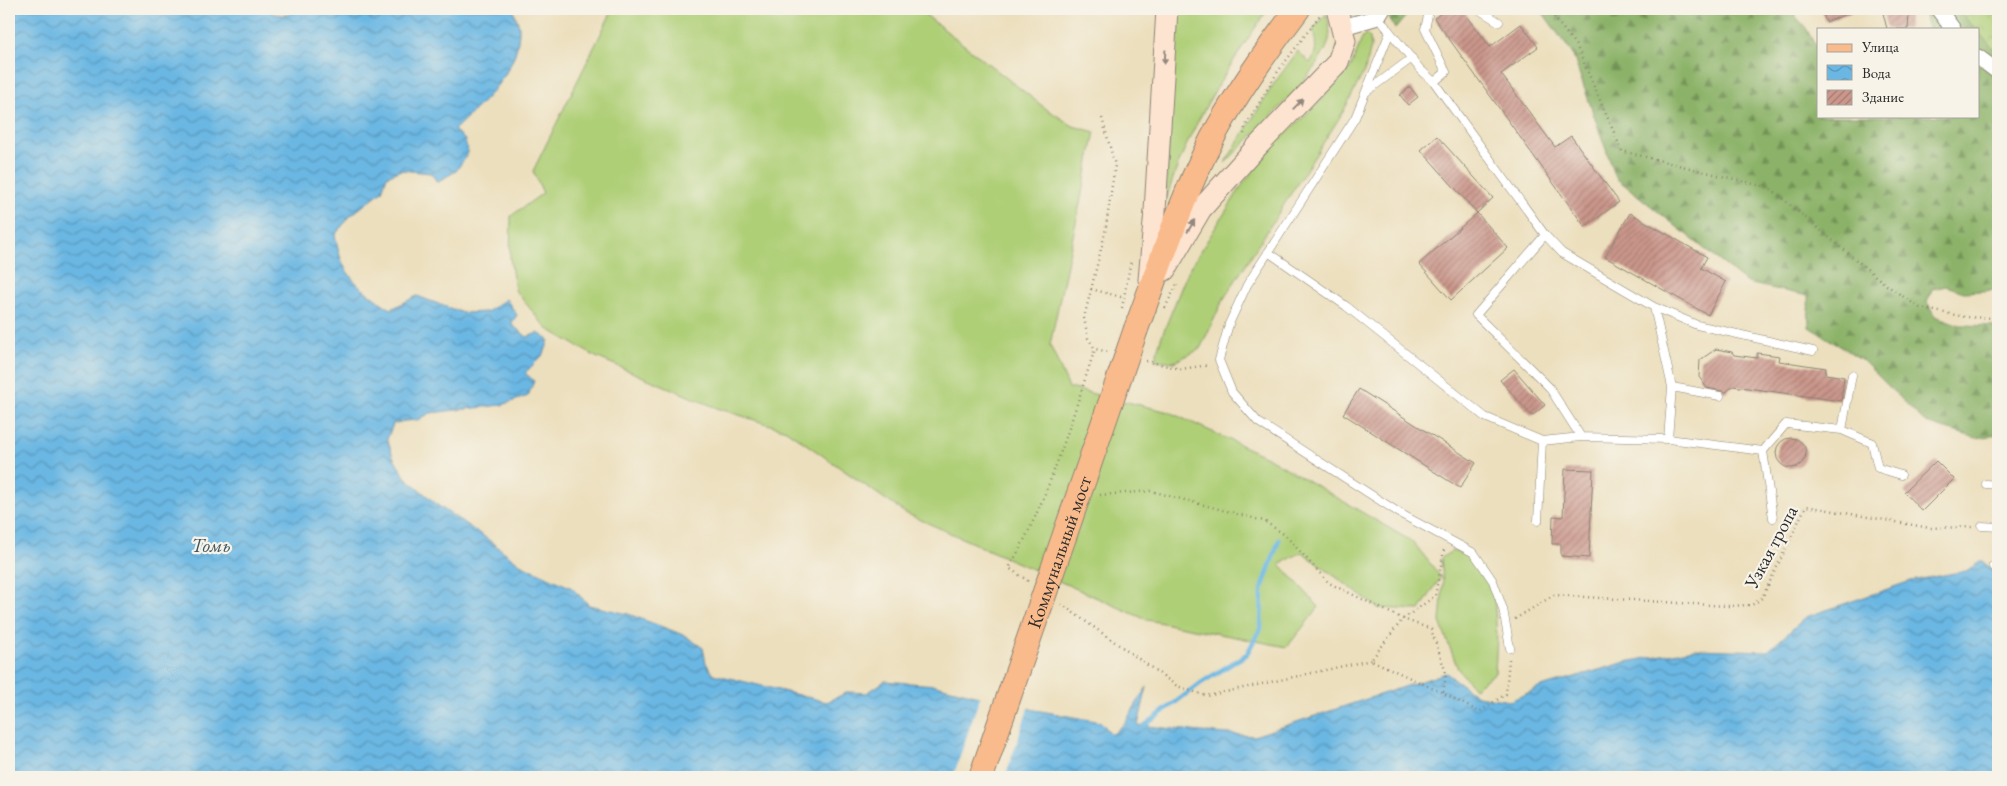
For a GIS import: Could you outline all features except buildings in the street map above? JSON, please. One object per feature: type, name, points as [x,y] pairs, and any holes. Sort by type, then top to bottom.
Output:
[{"type":"main road","points":[[1136,298],[1155,211],[1167,9]]},
{"type":"main road","points":[[1136,298],[1201,209],[1252,152],[1338,62],[1345,41],[1340,18]]},
{"type":"main road","name":"Коммунальный мост","points":[[981,777],[1136,329],[1136,298],[1175,222],[1212,139],[1240,91],[1295,24]]},
{"type":"street","points":[[1938,9],[1952,28]]},
{"type":"street","points":[[1340,18],[1381,13]]},
{"type":"street","points":[[1980,58],[1998,72]]},
{"type":"lane","points":[[1431,9],[1429,10],[1425,29],[1446,72],[1434,82]]},
{"type":"lane","points":[[1478,9],[1499,22]]},
{"type":"lane","points":[[1381,13],[1390,32],[1434,82],[1545,234],[1562,253],[1654,307],[1696,325],[1813,352]]},
{"type":"lane","points":[[1390,32],[1355,118],[1247,285],[1229,324],[1219,360],[1232,392],[1258,422],[1401,514],[1474,553],[1494,581],[1510,648]]},
{"type":"lane","points":[[1366,92],[1412,58]]},
{"type":"lane","points":[[1545,234],[1476,315],[1549,387],[1582,437]]},
{"type":"lane","points":[[1268,252],[1346,306],[1486,417],[1542,441],[1582,437],[1668,439],[1763,450]]},
{"type":"lane","points":[[1654,307],[1672,387],[1668,439]]},
{"type":"lane","points":[[1842,430],[1852,376]]},
{"type":"lane","points":[[1672,387],[1720,396]]},
{"type":"lane","points":[[1773,518],[1763,450],[1786,424],[1842,430],[1872,443],[1878,468],[1901,475]]},
{"type":"lane","points":[[1538,521],[1542,441]]},
{"type":"lane","points":[[1986,484],[1998,485]]},
{"type":"lane","points":[[1982,526],[1998,527]]},
{"type":"path","points":[[1295,24],[1325,9]]},
{"type":"path","points":[[1548,9],[1577,48],[1622,151],[1770,188],[1885,284],[1920,308],[1965,317],[1998,318]]},
{"type":"path","points":[[1102,118],[1115,165],[1105,233],[1084,323],[1088,338],[1095,349],[1114,353]]},
{"type":"path","points":[[1091,289],[1136,298]]},
{"type":"path","points":[[1033,584],[1009,568],[1027,537],[1053,476],[1095,349]]},
{"type":"path","points":[[1143,360],[1181,369],[1220,363]]},
{"type":"path","points":[[1100,495],[1151,491],[1264,521],[1285,534],[1329,582],[1403,619],[1431,629],[1446,673],[1443,693]]},
{"type":"path","name":"Узкая тропа","points":[[1506,625],[1554,595],[1726,606],[1752,605],[1762,598],[1806,506],[1930,528],[1982,526]]},
{"type":"path","points":[[1371,660],[1403,619],[1435,596],[1446,538]]},
{"type":"path","points":[[1057,602],[1177,686],[1207,696],[1371,660],[1443,693],[1479,712],[1506,694],[1510,648]]},
{"type":"green space","points":[[613,9],[918,9],[1045,108],[1073,126],[1095,132],[1050,345],[1069,388],[1169,412],[1269,458],[1413,542],[1441,577],[1420,610],[1378,608],[1302,552],[1280,564],[1319,607],[1287,647],[1147,620],[905,513],[786,430],[717,408],[596,357],[546,328],[515,290],[510,258],[511,216],[543,193],[533,171]]},
{"type":"green space","points":[[1177,9],[1268,9],[1208,102],[1173,177],[1165,204]]},
{"type":"green space","points":[[1390,9],[1412,9],[1395,29],[1387,13]]},
{"type":"green space","points":[[1540,9],[1789,9],[1806,28],[1817,49],[1817,118],[1980,118],[1980,28],[1928,28],[1923,9],[1998,9],[1998,290],[1964,292],[1946,286],[1932,289],[1927,302],[1935,316],[1960,325],[1998,326],[1998,435],[1976,438],[1926,423],[1861,359],[1809,327],[1808,296],[1747,283],[1616,178],[1572,53]]},
{"type":"green space","points":[[1957,9],[1998,9],[1998,53],[1980,34],[1980,28],[1975,28]]},
{"type":"green space","points":[[1326,14],[1330,33],[1329,40],[1314,68],[1284,103],[1225,163],[1275,82],[1298,51],[1310,63],[1316,47],[1313,30]]},
{"type":"green space","points":[[1366,34],[1370,38],[1371,47],[1365,70],[1343,112],[1223,300],[1200,349],[1174,362],[1155,360],[1161,338],[1188,271],[1243,184],[1273,146],[1350,69],[1363,36]]},
{"type":"green space","points":[[1452,551],[1467,554],[1484,572],[1494,594],[1497,636],[1495,673],[1474,688],[1458,669],[1440,622],[1443,584],[1441,558]]},
{"type":"water","name":"Томь","points":[[9,9],[268,9],[274,14],[289,15],[298,9],[513,9],[519,28],[517,46],[512,61],[505,74],[486,98],[454,130],[465,140],[468,153],[456,171],[437,182],[431,173],[401,170],[387,176],[382,191],[350,216],[335,235],[341,259],[355,282],[391,309],[417,296],[463,313],[487,312],[506,299],[517,315],[511,324],[527,337],[538,333],[549,340],[544,354],[525,373],[534,381],[528,396],[502,405],[430,413],[418,420],[393,424],[387,439],[393,456],[406,478],[440,507],[520,564],[572,588],[589,605],[628,614],[684,635],[703,648],[706,663],[713,674],[827,702],[848,692],[867,693],[885,681],[935,685],[1035,710],[1101,722],[1112,735],[1124,724],[1147,687],[1138,725],[1254,736],[1446,673],[1477,696],[1510,701],[1541,687],[1626,662],[1694,649],[1768,651],[1806,617],[1911,581],[1966,571],[1982,561],[1998,575],[1998,777],[9,777]]},
{"type":"pier","points":[[981,694],[1029,706],[1005,777],[953,777]]},
{"type":"waterway","points":[[1140,729],[1201,683],[1247,654],[1261,627],[1262,589],[1279,540]]}]
